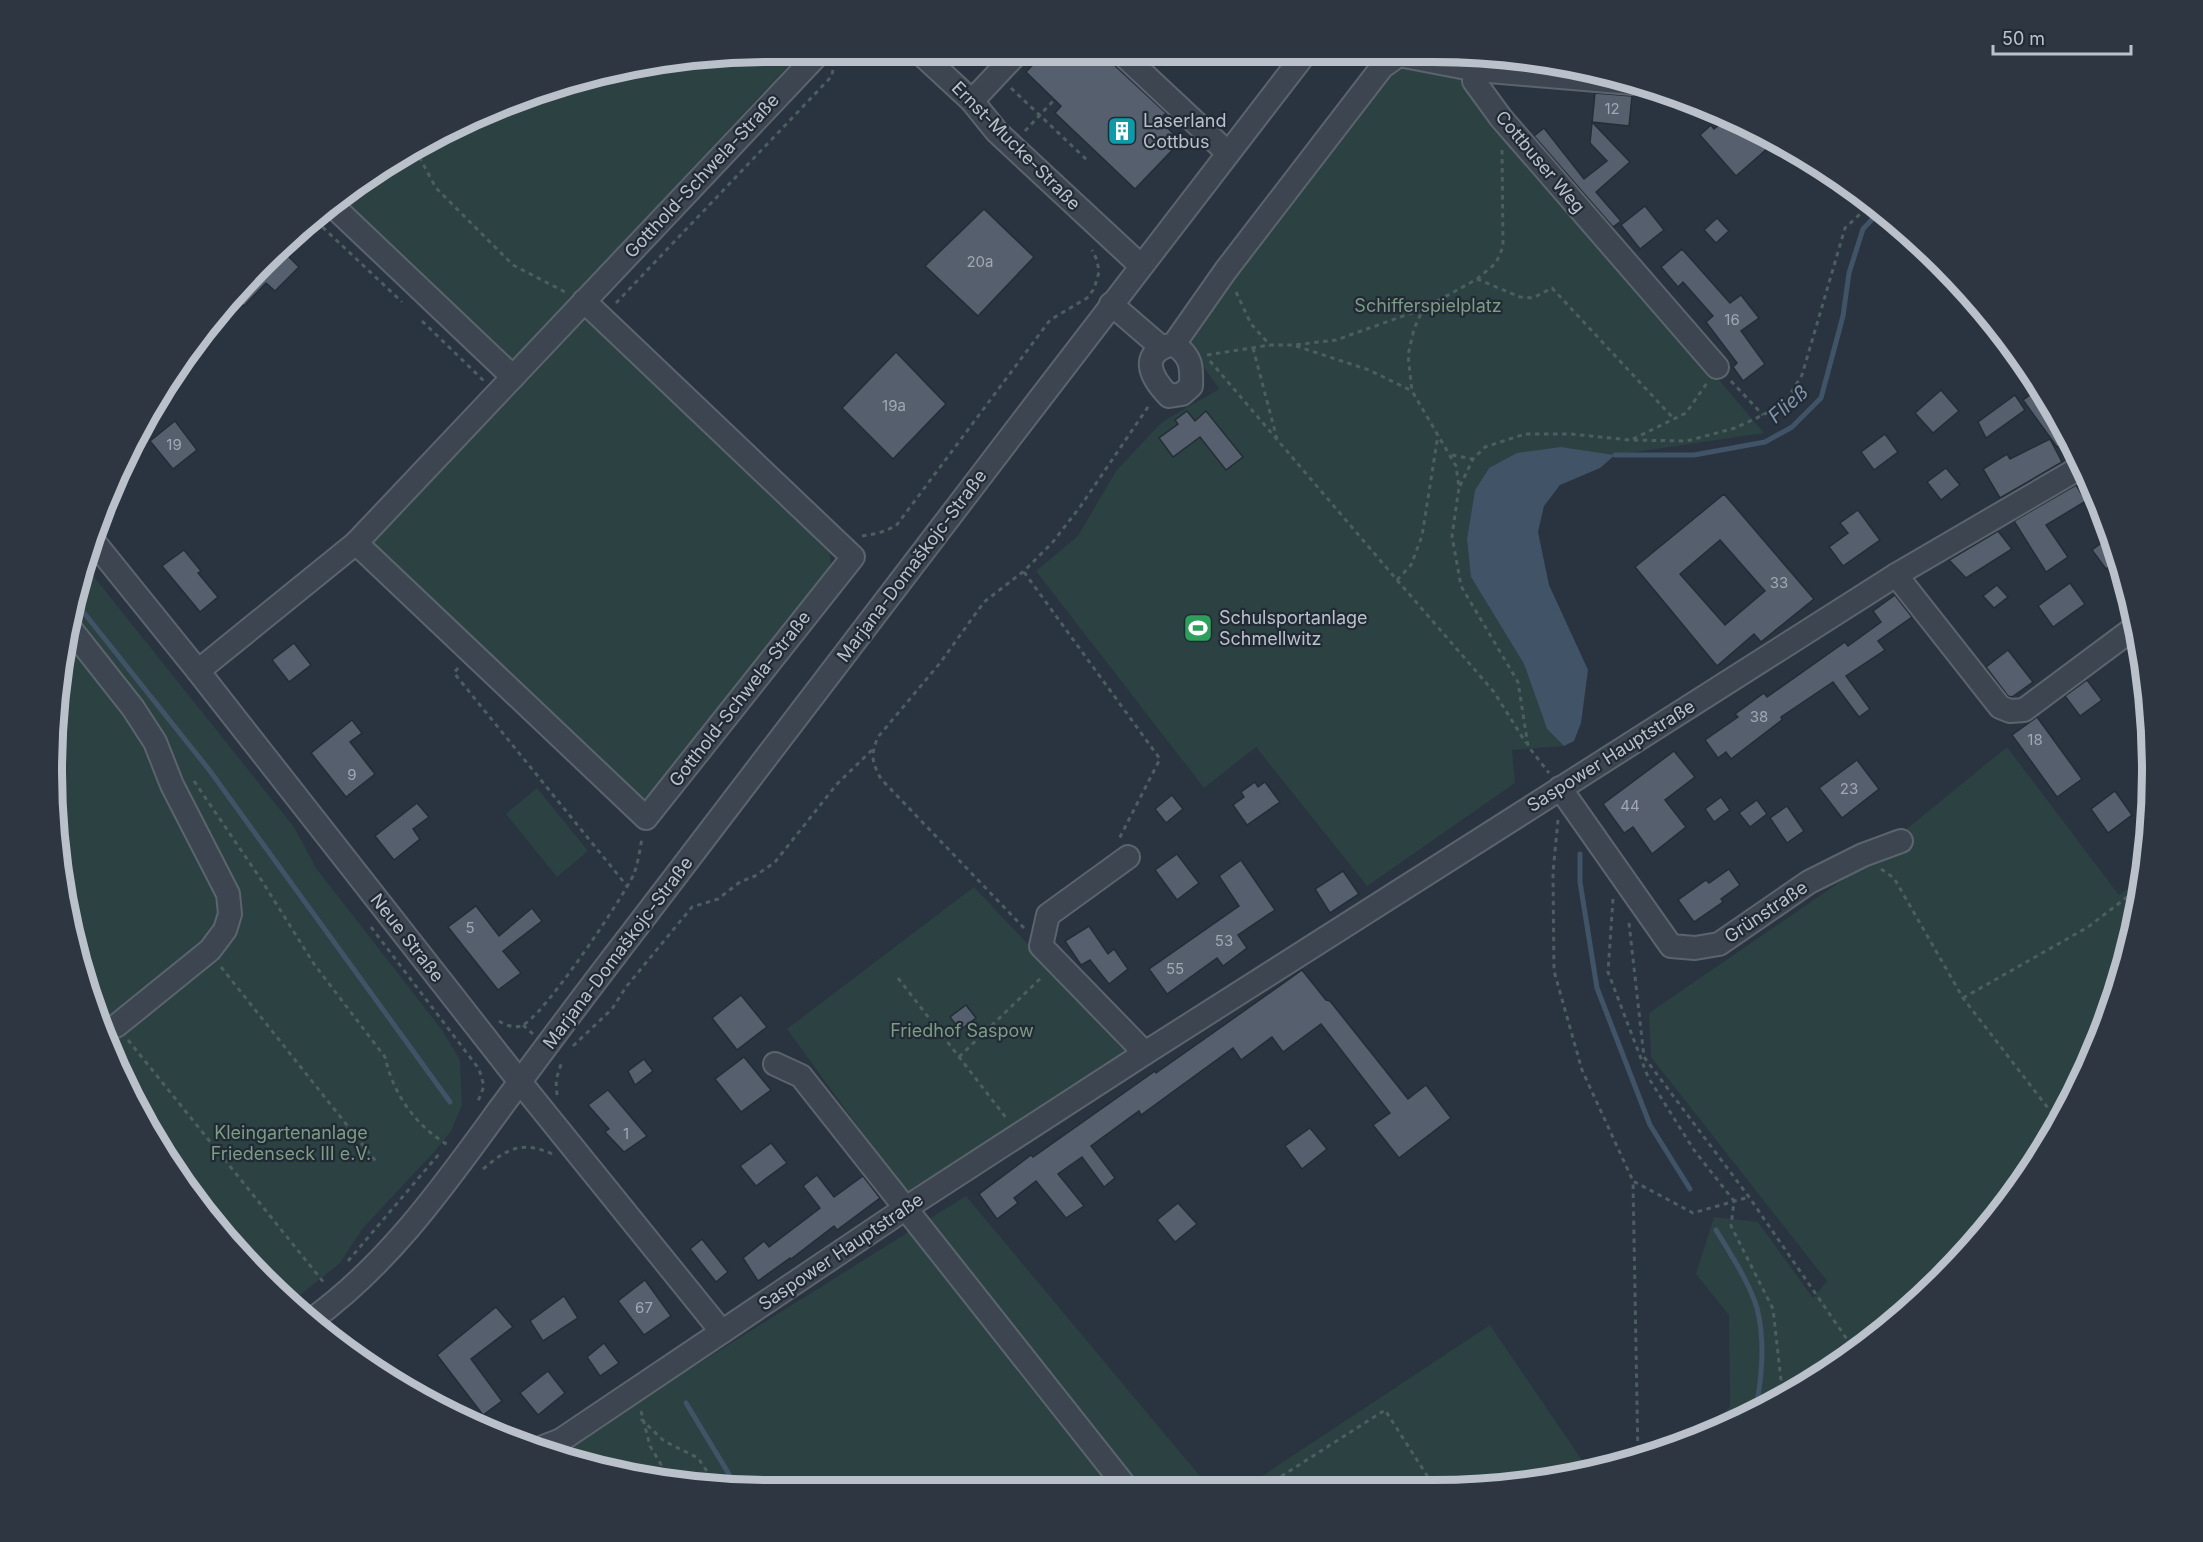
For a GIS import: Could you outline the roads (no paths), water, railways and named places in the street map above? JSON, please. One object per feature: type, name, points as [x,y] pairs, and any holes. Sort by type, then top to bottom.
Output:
[{"type":"street","name":"Gotthold-Schwela-Straße","points":[[198,671],[356,543],[584,301],[823,62]]},
{"type":"street","name":"Ernst-Mucke-Straße","points":[[930,62],[972,101],[997,132],[1140,265]]},
{"type":"street","points":[[972,101],[1008,62]]},
{"type":"street","points":[[1131,62],[1228,153]]},
{"type":"street","name":"Marjana-Domaškojc-Straße","points":[[317,1316],[334,1305],[378,1264],[424,1210],[1103,296],[1140,265],[1298,62]]},
{"type":"street","points":[[1103,296],[1167,345],[1187,354],[1192,373],[1191,387],[1182,394],[1169,396],[1157,384],[1150,371],[1152,357],[1167,345],[1382,67],[1389,62]]},
{"type":"street","points":[[1436,62],[1477,70],[1588,79]]},
{"type":"street","name":"Cottbuser Weg","points":[[1477,70],[1474,81],[1501,118],[1717,367]]},
{"type":"street","points":[[337,210],[513,377]]},
{"type":"street","name":"Gotthold-Schwela-Straße","points":[[356,543],[646,818],[853,556],[584,301]]},
{"type":"street","name":"Saspower Hauptstraße","points":[[549,1445],[561,1440],[1019,1134],[1560,788],[1896,575],[2074,471]]},
{"type":"street","name":"Neue Straße","points":[[98,548],[198,671],[520,1082],[722,1332]]},
{"type":"street","points":[[1896,575],[2000,707],[2010,711],[2024,710],[2128,633]]},
{"type":"street","points":[[75,634],[134,708],[155,742],[172,784],[228,894],[230,914],[225,930],[210,950],[120,1030]]},
{"type":"street","name":"Grünstraße","points":[[1560,788],[1671,946],[1695,948],[1719,944],[1809,882],[1863,855],[1900,841]]},
{"type":"street","points":[[1123,849],[1048,915],[1041,946],[1145,1053]]},
{"type":"street","points":[[776,1064],[801,1076],[1120,1480]]},
{"type":"water","points":[[1561,447],[1615,455],[1600,468],[1560,485],[1544,506],[1538,532],[1549,585],[1588,670],[1581,723],[1574,741],[1564,746],[1547,729],[1524,664],[1471,577],[1467,539],[1475,490],[1489,468],[1517,453]]},
{"type":"waterway","name":"Fließ","points":[[1615,455],[1694,455],[1765,442],[1792,427],[1821,398],[1843,316],[1849,273],[1863,229],[1875,217]]},
{"type":"waterway","points":[[81,609],[210,771],[450,1102]]},
{"type":"waterway","points":[[1580,854],[1580,882],[1597,988],[1650,1125],[1690,1189]]},
{"type":"waterway","points":[[1716,1230],[1735,1261],[1757,1307],[1762,1342],[1762,1366],[1757,1401]]},
{"type":"waterway","points":[[686,1403],[732,1479]]},
{"type":"place","name":"Laserland Cottbus","points":[[1122,131]]},
{"type":"place","name":"Schulsportanlage Schmellwitz","points":[[1198,628]]},
{"type":"park label","name":"Schifferspielplatz","points":[[1428,306]]},
{"type":"park label","name":"Friedhof Saspow","points":[[962,1031]]},
{"type":"park label","name":"Kleingartenanlage Friedenseck III e.V.","points":[[291,1143]]}]
